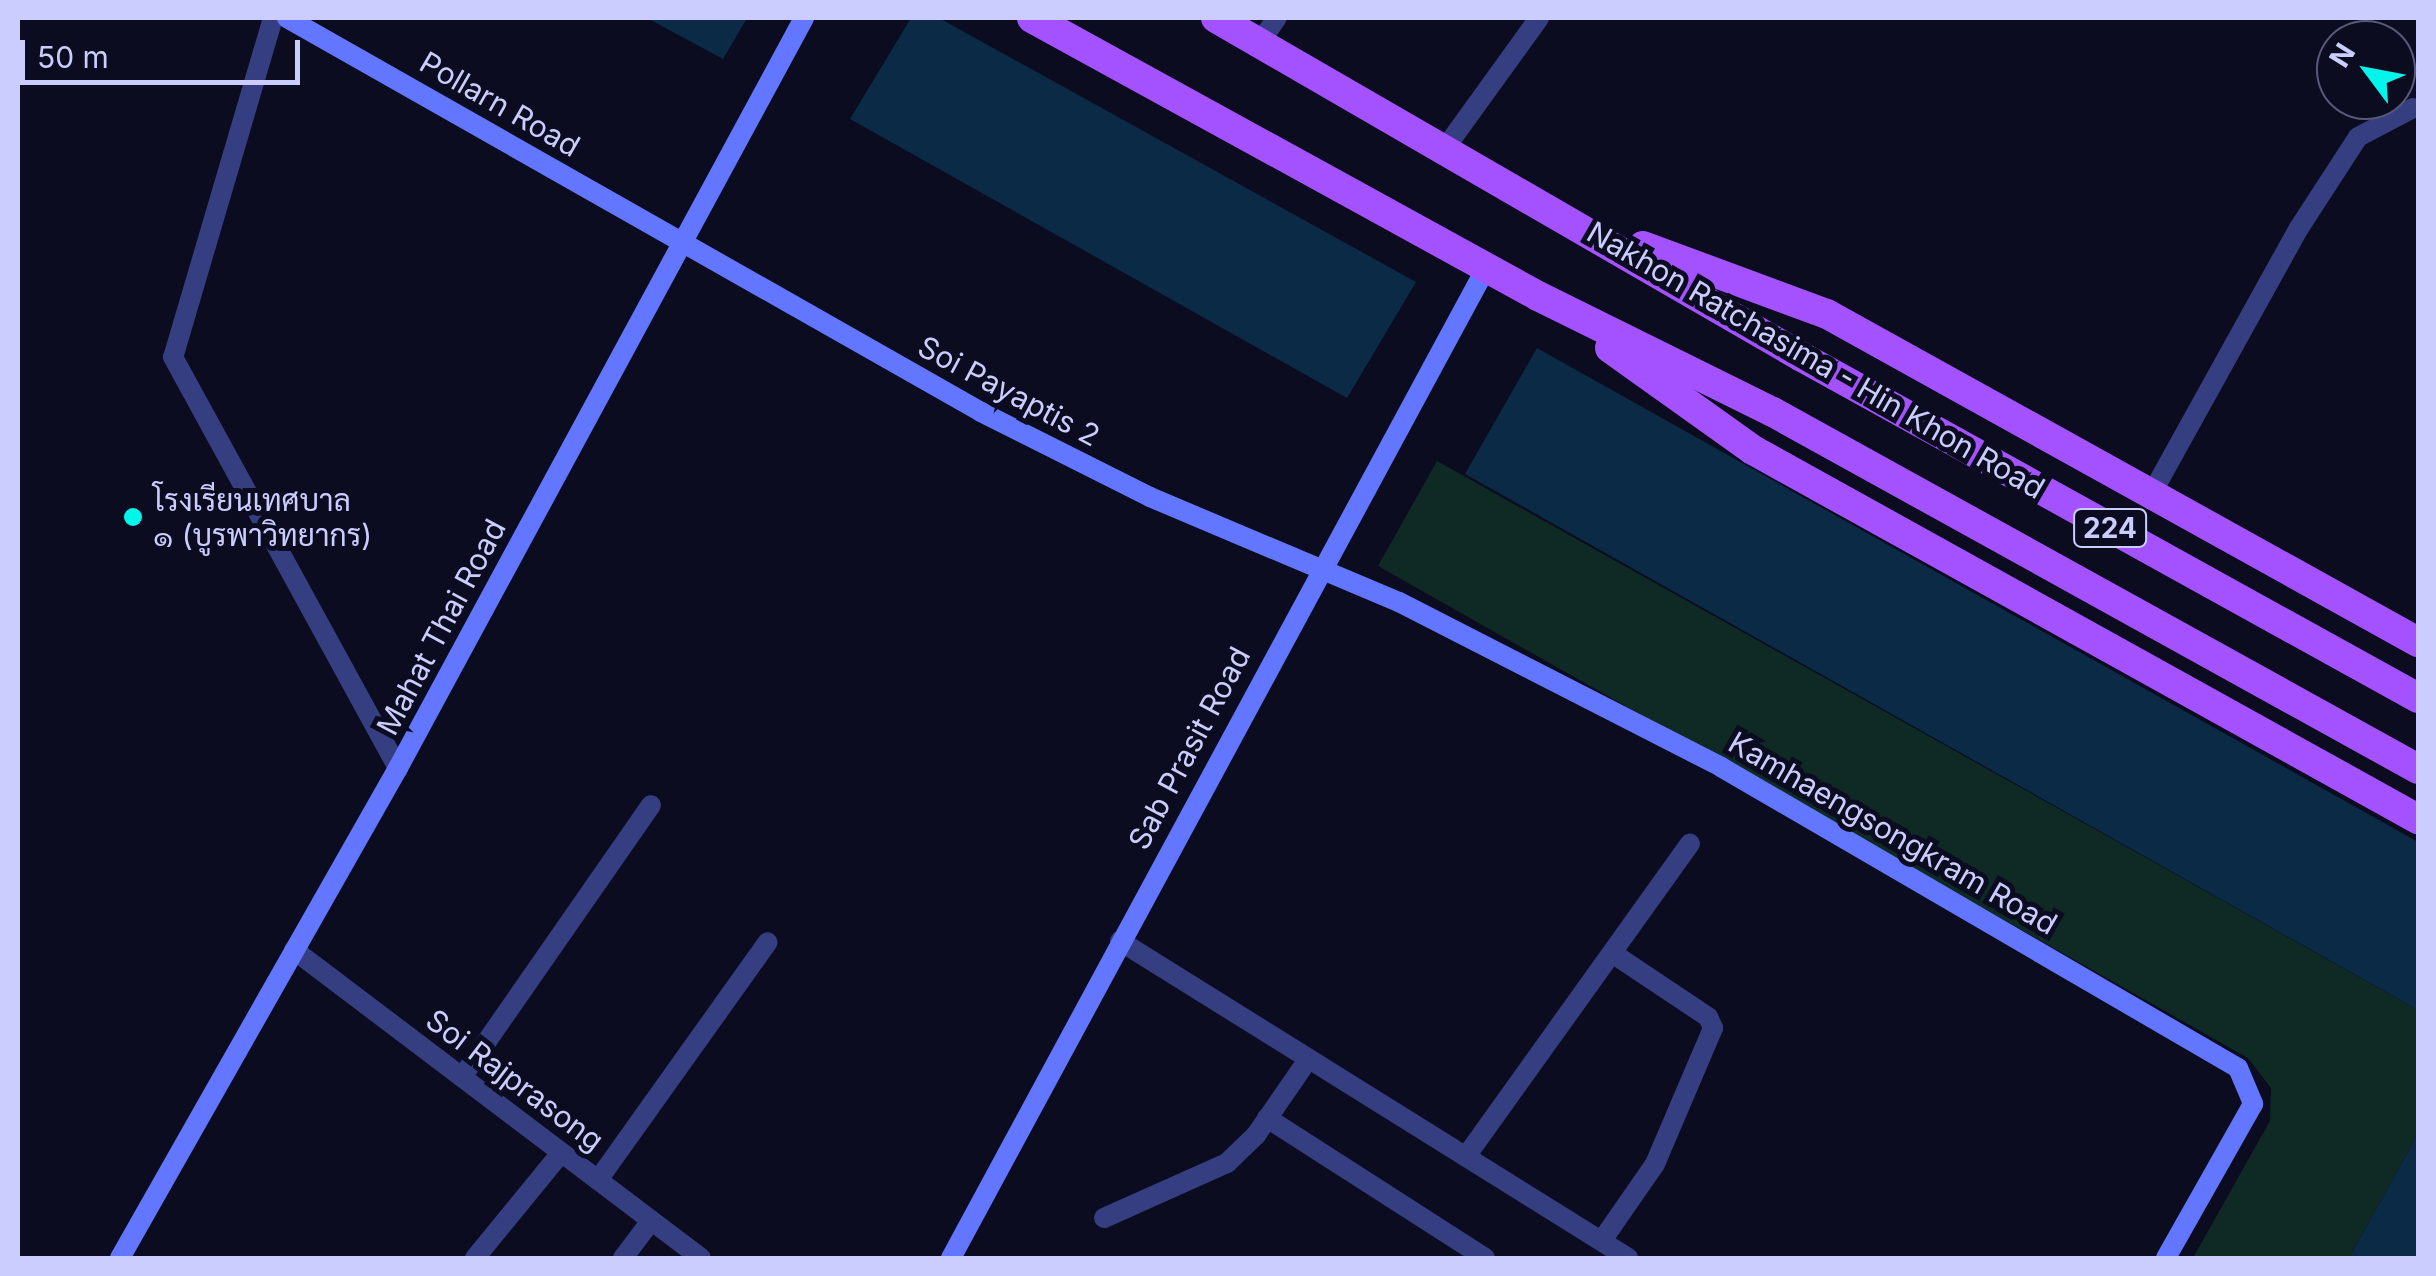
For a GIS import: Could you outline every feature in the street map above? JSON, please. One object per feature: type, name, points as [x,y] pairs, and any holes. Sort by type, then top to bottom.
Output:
[{"type":"main road","points":[[1032,18],[1538,296],[1773,412],[2418,769]]},
{"type":"main road","name":"Nakhon Ratchasima - Hin Khon Road","points":[[1216,18],[1268,30],[1446,147],[1802,357],[2418,698]]},
{"type":"main road","points":[[1574,220],[1827,314],[2418,642]]},
{"type":"main road","points":[[1538,296],[1753,450],[2418,819]]},
{"type":"street","points":[[273,18],[172,357],[398,768]]},
{"type":"street","name":"Pollarn Road","points":[[288,18],[684,242]]},
{"type":"street","name":"Mahat Thai Road","points":[[120,1258],[398,768],[804,18]]},
{"type":"street","points":[[1446,147],[1538,18]]},
{"type":"street","points":[[2152,493],[2299,228],[2358,136],[2389,120]]},
{"type":"street","name":"Soi Payaptis 2","points":[[684,242],[981,412],[1150,497],[1317,570]]},
{"type":"street","name":"Sab Prasit Road","points":[[951,1258],[1317,570],[1486,268]]},
{"type":"street","name":"Kamhaengsongkram Road","points":[[1317,570],[1399,602],[1721,768],[2238,1068],[2253,1104],[2166,1258]]},
{"type":"street","points":[[462,1077],[651,805]]},
{"type":"street","points":[[1467,1155],[1690,844]]},
{"type":"street","points":[[1120,941],[1307,1060],[1603,1239],[1626,1258]]},
{"type":"street","points":[[598,1180],[768,942]]},
{"type":"street","name":"Soi Rajprasong","points":[[294,950],[700,1258]]},
{"type":"street","points":[[1603,1239],[1655,1164],[1713,1028],[1708,1018],[1612,953]]},
{"type":"street","points":[[1104,1218],[1227,1163],[1267,1118],[1307,1060]]},
{"type":"street","points":[[1267,1118],[1485,1258]]},
{"type":"street","points":[[475,1258],[562,1152]]},
{"type":"street","points":[[623,1258],[651,1221]]},
{"type":"green space","points":[[1437,461],[2418,1010],[2418,1134],[2349,1258],[2193,1258],[2270,1121],[2271,1088],[2248,1058],[1378,566]]},
{"type":"water","points":[[647,18],[747,18],[723,59]]},
{"type":"water","points":[[911,18],[939,18],[1416,282],[1347,398],[850,119]]},
{"type":"water","points":[[1537,348],[2418,842],[2418,1010],[1465,474]]},
{"type":"water","points":[[2418,1134],[2418,1258],[2349,1258]]},
{"type":"place","name":"โรงเรียนเทศบาล ๑ (บูรพาวิทยากร)","points":[[133,517]]}]
